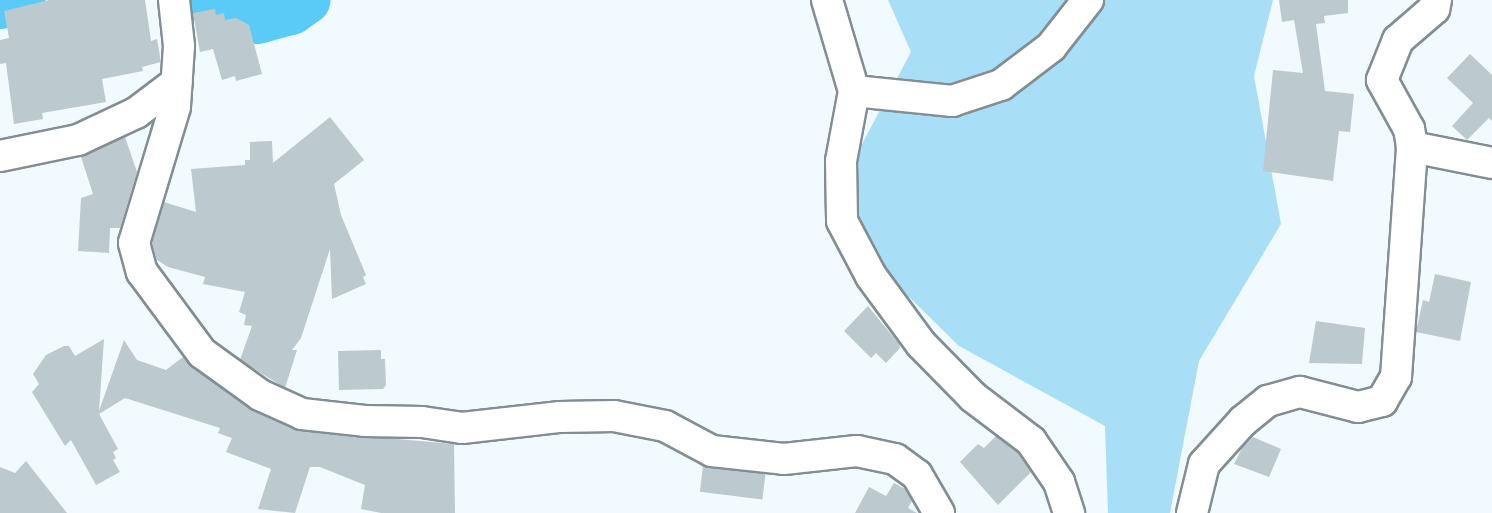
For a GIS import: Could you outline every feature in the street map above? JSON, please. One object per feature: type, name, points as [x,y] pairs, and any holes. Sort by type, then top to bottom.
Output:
[{"type":"street","points":[[174,0],[179,46],[175,107],[134,243],[147,281],[202,353],[260,395],[302,414],[365,421],[462,428],[560,417],[614,416],[665,426],[712,452],[784,459],[856,451],[895,459],[917,476],[939,513]]},
{"type":"street","points":[[826,0],[854,91],[841,161],[842,221],[871,276],[921,344],[973,397],[1031,441],[1059,482],[1069,513]]},
{"type":"street","points":[[854,91],[952,101],[1001,85],[1051,47],[1088,0]]},
{"type":"street","points":[[1192,513],[1204,464],[1243,421],[1268,401],[1300,392],[1358,406],[1382,401],[1396,377],[1412,147],[1409,129],[1382,80],[1398,40],[1434,9],[1436,0]]},
{"type":"street","points":[[0,156],[78,140],[136,113],[177,82]]},
{"type":"street","points":[[1412,147],[1492,163]]},
{"type":"shaded area","points":[[888,0],[1273,0],[1254,76],[1281,224],[1199,361],[1170,513],[1108,513],[1105,426],[959,346],[849,238],[855,157],[911,52]]},
{"type":"building","points":[[49,0],[145,0],[151,41],[157,39],[161,62],[142,67],[143,71],[102,79],[106,102],[42,113],[43,119],[14,124],[6,63],[0,64],[0,40],[9,38],[4,11]]},
{"type":"building","points":[[1279,0],[1348,0],[1348,13],[1324,16],[1325,23],[1316,24],[1325,91],[1354,94],[1350,132],[1339,131],[1333,181],[1263,171],[1273,70],[1303,73],[1294,20],[1282,22]]},
{"type":"building","points":[[215,9],[216,15],[224,13],[225,20],[236,18],[249,25],[262,74],[236,81],[235,76],[222,80],[213,49],[200,52],[193,13]]},
{"type":"building","points":[[1470,54],[1492,75],[1492,121],[1489,118],[1467,140],[1452,126],[1473,103],[1447,78]]},
{"type":"building","points":[[330,117],[364,160],[334,184],[341,215],[366,275],[363,277],[366,284],[332,299],[330,249],[301,338],[292,350],[297,350],[285,388],[240,360],[252,326],[244,325],[246,315],[239,312],[245,292],[203,284],[205,277],[168,267],[157,260],[152,243],[164,202],[196,212],[191,169],[245,165],[245,160],[250,160],[250,142],[272,141],[273,163]]},
{"type":"building","points":[[125,137],[137,172],[120,228],[110,228],[109,253],[78,251],[81,198],[93,194],[81,157]]},
{"type":"building","points":[[1435,274],[1471,282],[1460,341],[1416,332],[1423,300],[1429,302]]},
{"type":"building","points":[[868,306],[899,344],[900,348],[886,363],[876,353],[871,358],[844,331]]},
{"type":"building","points":[[1316,321],[1365,328],[1362,364],[1309,363]]},
{"type":"building","points":[[104,339],[99,411],[124,340],[137,360],[166,370],[183,357],[250,409],[295,430],[454,444],[455,513],[381,513],[361,509],[365,485],[320,467],[310,467],[295,513],[258,509],[271,469],[226,452],[232,438],[218,433],[220,428],[125,398],[99,414],[118,449],[113,452],[116,458],[113,460],[120,472],[96,485],[71,440],[65,446],[32,392],[39,384],[33,374],[46,355],[64,346],[69,346],[75,356]]},
{"type":"building","points":[[381,350],[381,359],[385,359],[386,385],[383,389],[339,390],[338,351]]},
{"type":"building","points":[[996,436],[1018,453],[1031,472],[998,505],[960,462],[978,444],[984,448]]},
{"type":"building","points":[[1253,437],[1281,449],[1269,477],[1234,464],[1242,448]]},
{"type":"building","points":[[26,461],[67,513],[0,513],[0,467],[15,473]]},
{"type":"building","points":[[703,466],[766,474],[762,499],[700,492]]},
{"type":"building","points":[[894,483],[905,489],[912,501],[908,508],[917,513],[855,513],[869,487],[886,496]]},
{"type":"waterway","points":[[0,5],[21,0]]},
{"type":"waterway","points":[[207,0],[241,17],[257,20],[291,11],[307,0]]}]
